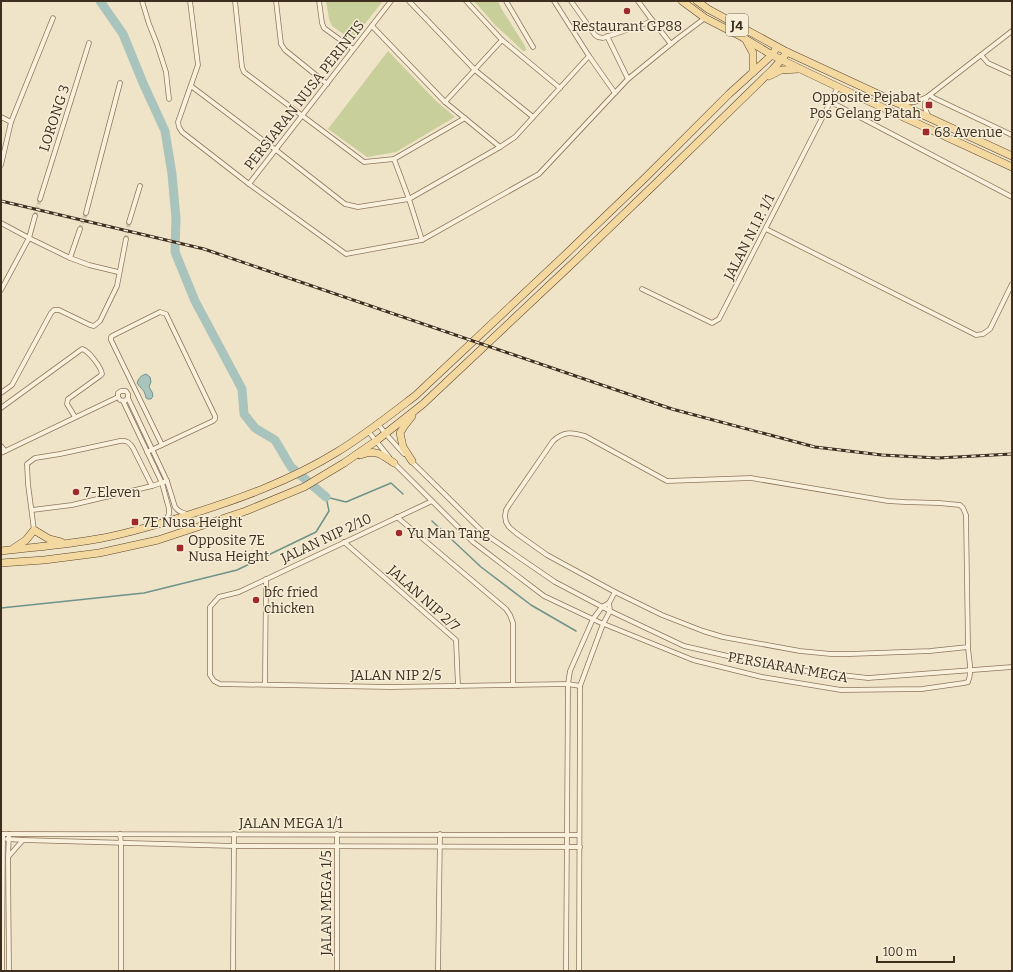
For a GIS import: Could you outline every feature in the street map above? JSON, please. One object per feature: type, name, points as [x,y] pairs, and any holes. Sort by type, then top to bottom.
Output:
[{"type":"main road","name":"J4","points":[[682,1],[705,18],[746,39],[772,55],[1012,167]]},
{"type":"main road","name":"J4","points":[[697,1],[708,9],[787,52],[1012,156]]},
{"type":"main road","points":[[746,39],[753,53],[753,72]]},
{"type":"main road","points":[[1,551],[97,539],[152,526],[250,494],[302,472],[337,452],[378,424],[416,395],[639,184],[772,55],[777,47]]},
{"type":"main road","points":[[1,564],[99,553],[158,540],[246,511],[304,487],[344,463],[376,441],[423,404],[625,214],[782,59],[787,52]]},
{"type":"main road","points":[[761,80],[781,70],[800,68]]},
{"type":"main road","points":[[412,461],[403,447],[400,433],[423,404]]},
{"type":"main road","points":[[344,463],[369,452],[382,454],[394,463]]},
{"type":"main road","points":[[11,550],[26,540],[34,530],[50,539],[65,544]]},
{"type":"street","points":[[142,1],[166,72],[169,99]]},
{"type":"street","points":[[190,1],[198,65],[178,122],[179,128],[182,132],[249,184],[346,254],[422,240],[539,174],[628,79],[677,38],[705,18]]},
{"type":"street","points":[[235,1],[242,67],[244,72],[364,162],[394,159],[465,118]]},
{"type":"street","points":[[276,1],[281,44],[285,50],[327,84]]},
{"type":"street","points":[[319,1],[324,28],[354,49]]},
{"type":"street","name":"PERSIARAN NUSA PERINTIS","points":[[249,184],[391,1]]},
{"type":"street","points":[[409,1],[475,70],[533,117]]},
{"type":"street","points":[[466,1],[502,40],[560,88]]},
{"type":"street","points":[[506,1],[533,47]]},
{"type":"street","points":[[554,1],[589,56],[615,93]]},
{"type":"street","points":[[571,1],[595,35],[598,37],[605,37],[652,20]]},
{"type":"street","points":[[638,1],[671,44]]},
{"type":"street","points":[[1,165],[11,122],[52,18]]},
{"type":"street","points":[[372,26],[445,102],[500,147]]},
{"type":"street","points":[[898,103],[915,102],[928,96],[1012,31]]},
{"type":"street","points":[[605,37],[628,79]]},
{"type":"street","points":[[445,102],[502,40]]},
{"type":"street","name":"LORONG 3","points":[[40,199],[89,43]]},
{"type":"street","points":[[981,55],[988,63],[1012,74]]},
{"type":"street","points":[[191,86],[345,204],[358,207],[409,199],[500,147],[515,137],[589,56]]},
{"type":"street","points":[[86,213],[120,83]]},
{"type":"street","name":"JALAN N.I.P. 1/1","points":[[642,289],[712,323],[716,322],[766,229],[838,87]]},
{"type":"street","points":[[928,96],[925,102],[925,109],[929,117]]},
{"type":"street","points":[[928,96],[1012,135]]},
{"type":"street","points":[[831,102],[1012,197]]},
{"type":"street","points":[[1,117],[11,122]]},
{"type":"street","points":[[394,159],[422,240]]},
{"type":"street","points":[[129,222],[140,186]]},
{"type":"street","points":[[1,290],[29,238],[35,216]]},
{"type":"street","points":[[1,223],[70,258],[88,265],[118,272]]},
{"type":"street","points":[[70,258],[80,229]]},
{"type":"street","points":[[766,229],[976,336],[983,334],[990,329],[1012,284]]},
{"type":"street","points":[[1,393],[12,386],[54,310],[59,310],[94,326],[100,321],[116,286],[126,239]]},
{"type":"street","points":[[147,452],[152,450],[213,421],[215,419],[215,416],[166,314],[160,312],[112,336],[111,340],[162,445]]},
{"type":"street","points":[[1,408],[82,349],[88,351],[101,369],[102,374],[68,399],[67,404],[75,417]]},
{"type":"street","points":[[1,446],[3,452],[118,397],[118,393],[122,390],[127,392],[128,398],[167,481],[175,508],[184,514],[191,514]]},
{"type":"street","points":[[118,397],[123,401],[162,483],[169,509],[168,518],[152,526]]},
{"type":"street","points":[[123,401],[128,398]]},
{"type":"street","name":"PERSIARAN MEGA","points":[[368,431],[394,463],[473,542],[544,596],[603,624],[692,660],[762,677],[841,690],[922,689],[964,683],[968,682],[970,678],[970,670],[868,678],[780,668],[684,646],[610,611],[555,582],[484,534],[385,434],[378,424]]},
{"type":"street","points":[[968,647],[930,651],[831,654],[800,651],[703,631],[662,615],[615,592],[548,555],[509,527],[506,522],[506,510],[553,441],[558,436],[574,432],[585,436],[667,481],[751,478],[888,501],[960,505],[966,515],[968,647],[970,670],[1012,667]]},
{"type":"street","points":[[34,530],[27,464],[35,458],[125,440],[130,443],[133,448],[152,486]]},
{"type":"street","points":[[32,510],[72,505],[167,481]]},
{"type":"street","name":"JALAN NIP 2/10","points":[[214,681],[210,675],[210,607],[219,597],[239,592],[432,501]]},
{"type":"street","points":[[397,517],[506,609],[513,623],[513,685]]},
{"type":"street","name":"JALAN NIP 2/7","points":[[344,542],[456,640],[458,686]]},
{"type":"street","points":[[265,684],[266,579]]},
{"type":"street","points":[[566,971],[568,684],[570,671],[593,619],[602,607],[609,603],[615,592]]},
{"type":"street","points":[[579,971],[580,686],[603,624],[610,611],[609,603]]},
{"type":"street","name":"JALAN NIP 2/5","points":[[214,681],[220,684],[390,687],[568,684],[580,686]]},
{"type":"street","points":[[120,834],[121,971]]},
{"type":"street","name":"JALAN MEGA 1/1","points":[[2,837],[120,834],[580,835]]},
{"type":"street","points":[[233,971],[234,834]]},
{"type":"street","name":"JALAN MEGA 1/5","points":[[337,971],[338,834]]},
{"type":"street","points":[[438,971],[440,834]]},
{"type":"street","points":[[2,837],[2,971]]},
{"type":"street","points":[[9,971],[9,837],[23,840],[234,846],[580,847]]},
{"type":"street","points":[[8,857],[23,840]]},
{"type":"green space","points":[[326,1],[383,1],[352,40],[332,26],[329,19]]},
{"type":"green space","points":[[474,1],[498,1],[526,50],[523,51],[495,25]]},
{"type":"green space","points":[[388,51],[436,101],[455,117],[396,152],[367,157],[328,129]]},
{"type":"water","points":[[146,374],[150,377],[151,382],[149,387],[153,396],[151,399],[146,398],[144,391],[137,383],[140,377]]},
{"type":"waterway","points":[[100,1],[123,34],[165,131],[172,174],[176,219],[175,252],[195,301],[242,389],[244,414],[255,428],[275,440],[291,467],[326,497]]},
{"type":"waterway","points":[[1,608],[144,593],[237,570],[316,532],[329,511],[326,497],[346,502],[391,483],[403,494]]},
{"type":"waterway","points":[[432,521],[481,567],[531,605],[576,631]]},
{"type":"tunnel","points":[[35,216],[40,199]]},
{"type":"tunnel","points":[[80,229],[86,213]]},
{"type":"tunnel","points":[[126,239],[129,222]]},
{"type":"railway","points":[[1,201],[204,249],[672,409],[815,447],[882,455],[938,458],[1012,454]]},
{"type":"place","name":"Restaurant GP88","points":[[627,11]]},
{"type":"place","name":"Opposite Pejabat Pos Gelang Patah","points":[[929,105]]},
{"type":"place","name":"68 Avenue","points":[[926,132]]},
{"type":"place","name":"7-Eleven","points":[[76,492]]},
{"type":"place","name":"7E Nusa Height","points":[[135,522]]},
{"type":"place","name":"Yu Man Tang","points":[[399,533]]},
{"type":"place","name":"Opposite 7E Nusa Height","points":[[180,548]]},
{"type":"place","name":"bfc fried chicken","points":[[256,600]]}]
